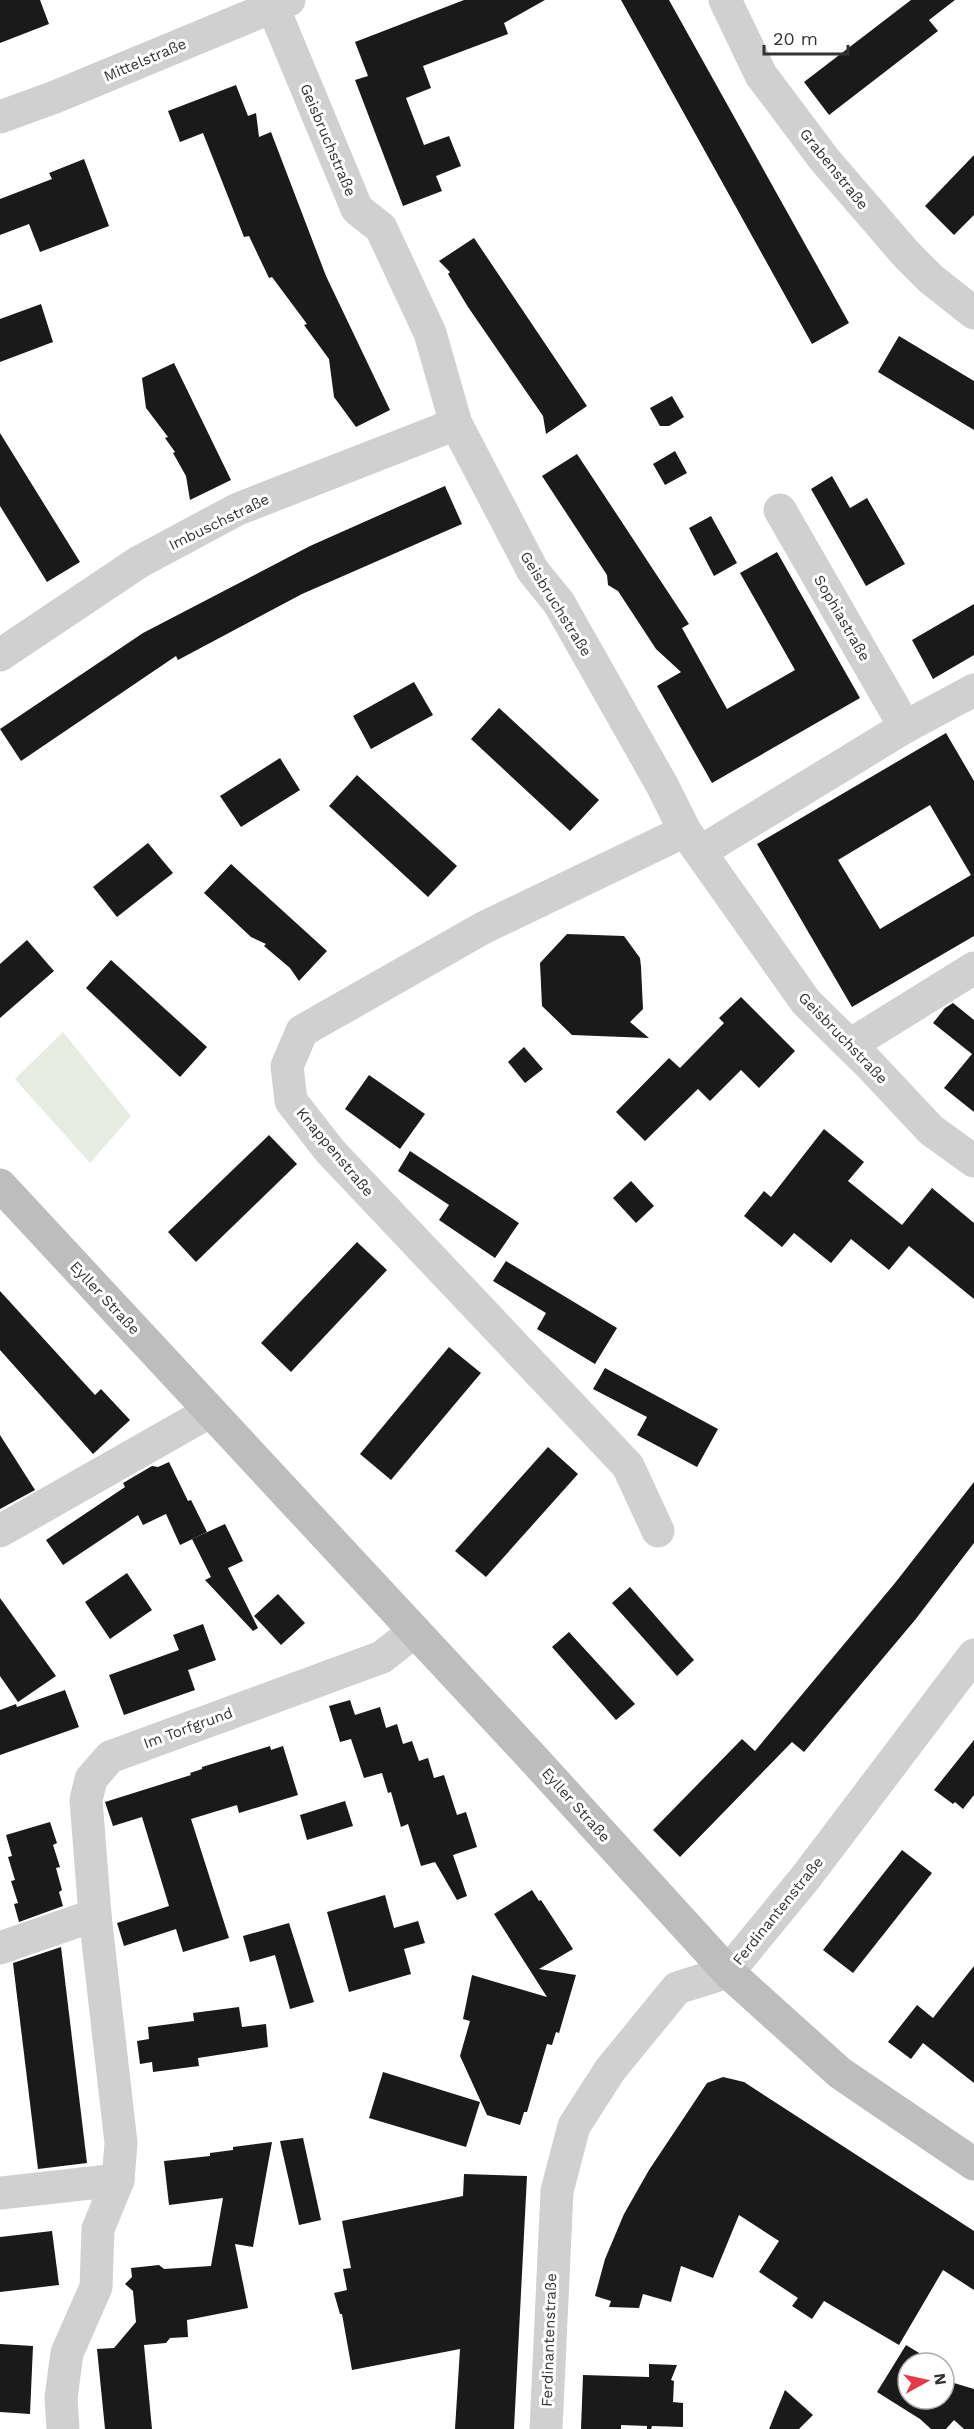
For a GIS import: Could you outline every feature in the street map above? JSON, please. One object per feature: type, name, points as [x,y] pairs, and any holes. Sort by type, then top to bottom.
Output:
[{"type":"main road","name":"Eyller Straße","points":[[0,1185],[209,1412],[531,1755],[728,1972],[840,2073],[974,2164]]},
{"type":"street","name":"Grabenstraße","points":[[725,0],[761,75],[824,159],[906,254],[931,279],[974,313]]},
{"type":"street","name":"Mittelstraße","points":[[0,117],[55,97],[277,2]]},
{"type":"street","name":"Geisbruchstraße","points":[[277,2],[357,209],[381,228],[430,333],[456,424],[533,570],[559,603],[692,841],[806,1002],[931,1130],[974,1161]]},
{"type":"street","name":"Imbuschstraße","points":[[0,655],[139,562],[238,509],[456,424]]},
{"type":"street","name":"Sophiastraße","points":[[780,510],[905,727]]},
{"type":"street","points":[[692,841],[974,690]]},
{"type":"street","name":"Knappenstraße","points":[[658,1531],[628,1466],[330,1151],[291,1101],[287,1066],[302,1030],[483,928],[692,841]]},
{"type":"street","points":[[850,1045],[974,968]]},
{"type":"street","points":[[0,1531],[209,1412]]},
{"type":"street","name":"Im Torfgrund","points":[[63,2429],[61,2398],[67,2353],[96,2287],[98,2229],[118,2180],[121,2144],[95,1915],[86,1800],[91,1779],[110,1757],[382,1657],[415,1631]]},
{"type":"street","name":"Ferdinantenstraße","points":[[546,2429],[557,2191],[574,2126],[610,2070],[676,1988],[728,1972],[813,1869],[974,1655]]},
{"type":"street","points":[[0,1948],[95,1915]]},
{"type":"street","points":[[0,2193],[118,2180]]},
{"type":"shaded area","points":[[63,1032],[131,1116],[90,1163],[15,1079]]},
{"type":"building","points":[[0,0],[40,0],[49,24],[0,43]]},
{"type":"building","points":[[464,0],[545,0],[504,23],[508,34],[423,66],[431,88],[406,98],[424,145],[449,136],[461,166],[436,176],[442,191],[403,206],[355,80],[368,76],[355,42]]},
{"type":"building","points":[[621,0],[669,0],[849,323],[812,344]]},
{"type":"building","points":[[911,0],[955,0],[929,20],[938,31],[829,115],[804,82]]},
{"type":"building","points":[[236,85],[248,116],[256,113],[259,137],[271,132],[326,276],[390,410],[356,427],[334,397],[329,359],[304,325],[307,324],[272,277],[269,278],[249,236],[244,237],[203,133],[180,142],[168,111]]},
{"type":"building","points":[[974,155],[974,215],[954,235],[925,206]]},
{"type":"building","points":[[84,159],[109,226],[40,252],[29,224],[0,235],[0,199],[52,179],[49,173]]},
{"type":"building","points":[[474,238],[587,406],[546,434],[543,416],[468,307],[448,274],[450,272],[439,261]]},
{"type":"building","points":[[41,304],[53,342],[0,362],[0,319]]},
{"type":"building","points":[[899,336],[974,381],[974,430],[878,372]]},
{"type":"building","points":[[174,363],[231,480],[190,500],[186,476],[173,453],[175,452],[165,438],[168,437],[146,408],[142,378]]},
{"type":"building","points":[[672,396],[684,417],[669,426],[660,426],[650,408]]},
{"type":"building","points":[[0,433],[80,562],[47,582],[0,506]]},
{"type":"building","points":[[675,451],[687,473],[665,485],[653,464]]},
{"type":"building","points":[[577,454],[689,624],[682,628],[727,709],[795,670],[740,573],[777,552],[860,698],[712,783],[657,686],[681,672],[656,649],[618,591],[608,585],[607,575],[542,476]]},
{"type":"building","points":[[832,476],[850,508],[867,498],[905,564],[866,586],[811,489]]},
{"type":"building","points":[[445,486],[462,524],[302,594],[178,660],[176,656],[21,761],[0,729],[143,633],[310,546]]},
{"type":"building","points":[[711,516],[737,563],[714,576],[689,528]]},
{"type":"building","points":[[974,604],[974,655],[933,679],[912,640]]},
{"type":"building","points":[[414,682],[433,715],[371,749],[353,716]]},
{"type":"building","points":[[499,708],[599,800],[570,831],[471,739]]},
{"type":"building","points":[[946,733],[974,781],[974,936],[852,1007],[757,844]],"holes":[[[930,805],[971,875],[880,929],[838,860]]]},
{"type":"building","points":[[280,758],[300,790],[241,827],[220,796]]},
{"type":"building","points":[[357,775],[457,866],[428,897],[329,806]]},
{"type":"building","points":[[148,843],[173,873],[117,917],[93,887]]},
{"type":"building","points":[[231,864],[327,951],[299,981],[290,968],[264,946],[266,944],[251,937],[204,893]]},
{"type":"building","points":[[567,934],[624,936],[640,958],[641,967],[643,1009],[630,1022],[649,1038],[572,1035],[542,1006],[540,963]]},
{"type":"building","points":[[27,940],[54,971],[0,1018],[0,964]]},
{"type":"building","points":[[111,960],[207,1047],[180,1077],[86,988]]},
{"type":"building","points":[[741,997],[795,1051],[759,1088],[741,1070],[710,1101],[698,1089],[645,1141],[616,1112],[669,1058],[680,1068],[724,1023],[719,1018]]},
{"type":"building","points":[[953,1003],[974,1020],[974,1112],[944,1088],[972,1054],[933,1023],[945,1008]]},
{"type":"building","points":[[524,1047],[543,1069],[525,1083],[508,1062]]},
{"type":"building","points":[[369,1075],[425,1114],[400,1149],[345,1109]]},
{"type":"building","points":[[824,1129],[864,1162],[848,1181],[902,1225],[932,1188],[974,1223],[974,1299],[909,1246],[889,1270],[851,1239],[831,1263],[794,1233],[782,1247],[744,1216],[764,1191],[771,1197]]},
{"type":"building","points":[[269,1135],[297,1164],[196,1262],[168,1232]]},
{"type":"building","points":[[410,1151],[519,1223],[495,1258],[439,1220],[449,1205],[398,1171]]},
{"type":"building","points":[[631,1181],[654,1206],[636,1223],[613,1198]]},
{"type":"building","points":[[357,1242],[387,1270],[291,1372],[261,1343]]},
{"type":"building","points":[[506,1261],[617,1328],[595,1364],[537,1329],[546,1313],[493,1281]]},
{"type":"building","points":[[0,1291],[95,1395],[101,1389],[130,1420],[93,1454],[0,1350]]},
{"type":"building","points":[[449,1347],[481,1373],[391,1480],[360,1454]]},
{"type":"building","points":[[605,1368],[718,1429],[697,1467],[637,1435],[647,1417],[593,1389]]},
{"type":"building","points":[[0,1435],[35,1490],[0,1509]]},
{"type":"building","points":[[548,1447],[578,1474],[486,1577],[455,1551]]},
{"type":"building","points":[[169,1462],[188,1501],[191,1500],[207,1532],[180,1545],[166,1514],[143,1525],[138,1515],[63,1565],[46,1540],[125,1487],[123,1483],[152,1466],[158,1467]]},
{"type":"building","points":[[974,1482],[974,1543],[915,1620],[804,1752],[792,1742],[680,1857],[653,1830],[742,1739],[755,1751],[895,1583]]},
{"type":"building","points":[[225,1524],[243,1561],[228,1568],[258,1628],[253,1631],[205,1580],[211,1577],[192,1539]]},
{"type":"building","points":[[127,1573],[152,1610],[110,1639],[85,1602]]},
{"type":"building","points":[[630,1587],[694,1660],[677,1676],[612,1603]]},
{"type":"building","points":[[278,1594],[305,1623],[281,1645],[254,1616]]},
{"type":"building","points":[[0,1598],[56,1676],[18,1702],[0,1676]]},
{"type":"building","points":[[203,1624],[216,1660],[188,1670],[195,1690],[124,1715],[109,1675],[179,1650],[173,1635]]},
{"type":"building","points":[[569,1632],[635,1704],[616,1720],[552,1647]]},
{"type":"building","points":[[65,1690],[79,1727],[0,1755],[0,1710],[16,1704],[17,1707]]},
{"type":"building","points":[[350,1700],[355,1715],[380,1707],[386,1728],[397,1724],[403,1744],[412,1741],[419,1761],[428,1758],[434,1778],[444,1775],[457,1815],[466,1812],[477,1847],[453,1855],[467,1896],[457,1900],[435,1862],[421,1866],[408,1824],[401,1827],[391,1792],[388,1793],[382,1773],[364,1778],[351,1739],[340,1742],[329,1706]]},
{"type":"building","points":[[974,1740],[974,1795],[963,1809],[934,1790]]},
{"type":"building","points":[[270,1746],[271,1750],[283,1746],[298,1795],[239,1813],[237,1805],[191,1819],[229,1938],[183,1952],[176,1929],[124,1946],[117,1923],[169,1906],[142,1817],[113,1826],[105,1802],[191,1775],[190,1773],[202,1767]]},
{"type":"building","points":[[345,1801],[353,1826],[307,1840],[300,1815]]},
{"type":"building","points":[[50,1822],[57,1843],[53,1845],[60,1867],[56,1868],[62,1890],[59,1892],[63,1906],[19,1922],[14,1904],[18,1903],[11,1881],[15,1880],[8,1857],[12,1856],[6,1835]]},
{"type":"building","points":[[902,1850],[932,1873],[853,1973],[823,1950]]},
{"type":"building","points":[[532,1890],[573,1949],[539,1969],[576,1975],[559,2033],[556,2032],[552,2045],[547,2044],[527,2112],[524,2112],[520,2125],[487,2115],[460,2056],[470,2021],[463,2019],[472,1975],[547,1997],[494,1914]]},
{"type":"building","points":[[385,1895],[394,1928],[418,1921],[425,1943],[404,1949],[411,1974],[349,1992],[327,1912]]},
{"type":"building","points":[[289,1923],[314,2002],[290,2009],[275,1955],[250,1962],[243,1936]]},
{"type":"building","points":[[61,1947],[87,2163],[38,2169],[13,1963]]},
{"type":"building","points":[[974,1966],[974,2083],[923,2043],[911,2059],[888,2042],[917,2005],[933,2018]]},
{"type":"building","points":[[239,2007],[242,2027],[266,2024],[268,2047],[198,2058],[199,2066],[153,2072],[152,2062],[140,2064],[137,2041],[149,2039],[148,2027],[194,2021],[193,2013]]},
{"type":"building","points":[[383,2072],[480,2102],[466,2147],[369,2118]]},
{"type":"building","points":[[723,2077],[744,2082],[974,2231],[974,2290],[943,2270],[899,2345],[824,2301],[812,2319],[792,2306],[798,2298],[759,2272],[779,2241],[739,2215],[713,2278],[681,2266],[671,2302],[643,2294],[639,2308],[609,2307],[611,2301],[595,2296],[605,2259],[624,2214],[649,2170],[707,2083]]},
{"type":"building","points":[[303,2138],[321,2220],[299,2225],[280,2141]]},
{"type":"building","points":[[272,2142],[253,2247],[235,2244],[248,2308],[187,2320],[188,2337],[170,2338],[166,2343],[144,2345],[152,2429],[105,2429],[97,2349],[114,2348],[136,2322],[133,2291],[125,2284],[132,2277],[131,2268],[159,2265],[164,2269],[211,2266],[223,2198],[169,2205],[164,2161],[210,2156],[210,2153],[233,2150],[233,2147]]},
{"type":"building","points":[[464,2174],[527,2176],[514,2429],[455,2429],[460,2349],[352,2370],[342,2314],[340,2314],[334,2293],[347,2290],[343,2269],[351,2268],[342,2221],[463,2196]]},
{"type":"building","points":[[52,2231],[59,2285],[0,2292],[0,2237]]},
{"type":"building","points":[[0,2344],[33,2346],[30,2414],[0,2412]]},
{"type":"building","points":[[906,2345],[916,2351],[902,2351]]},
{"type":"building","points":[[896,2361],[896,2404],[877,2392]]},
{"type":"building","points":[[649,2364],[677,2365],[671,2380],[674,2381],[673,2402],[683,2403],[683,2427],[652,2426],[651,2429],[647,2429],[647,2426],[621,2425],[621,2429],[581,2429],[583,2375],[649,2377]]},
{"type":"building","points":[[956,2384],[974,2389],[974,2429],[964,2429],[954,2420],[946,2429],[931,2429],[907,2411],[956,2411]]},
{"type":"building","points":[[785,2390],[813,2415],[799,2429],[769,2429]]}]
